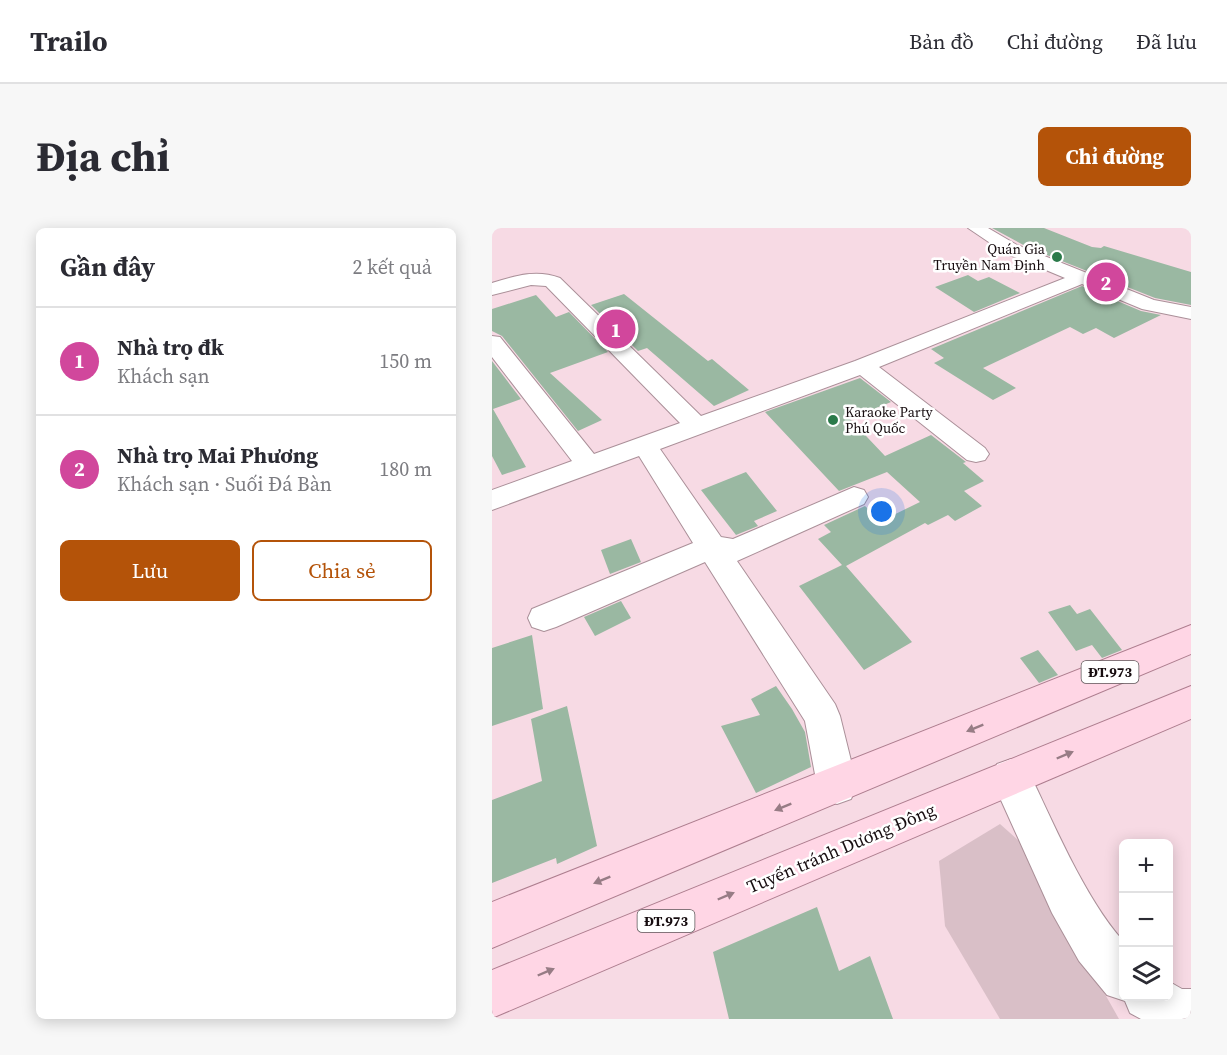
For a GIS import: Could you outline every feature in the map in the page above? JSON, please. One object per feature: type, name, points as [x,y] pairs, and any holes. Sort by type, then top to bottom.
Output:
[{"type":"main road","name":"ĐT.973","points":[[492,925],[1191,639]]},
{"type":"main road","name":"Tuyến tránh Dương Đông","points":[[492,994],[1191,702]]},
{"type":"street","points":[[976,228],[1011,249],[1149,305],[1191,313]]},
{"type":"street","points":[[492,289],[534,279],[546,278],[553,282],[696,425]]},
{"type":"street","points":[[492,500],[863,366],[1081,278]]},
{"type":"street","points":[[492,342],[588,464]]},
{"type":"street","points":[[863,366],[976,454]]},
{"type":"street","points":[[644,444],[822,716],[837,785]]},
{"type":"street","points":[[544,618],[712,547],[735,551],[854,497]]},
{"type":"street","points":[[1011,778],[1084,926],[1095,945],[1119,972]]},
{"type":"street","points":[[1156,1001],[1179,1013],[1191,1013]]},
{"type":"shaded area","points":[[1000,824],[1019,841],[1119,1019],[1000,1019],[945,926],[939,861]]},
{"type":"building","points":[[992,228],[1044,228],[1092,247],[1104,246],[1191,272],[1191,305],[1155,298],[1029,248]]},
{"type":"building","points":[[968,275],[978,281],[989,277],[1020,293],[974,312],[935,287]]},
{"type":"building","points":[[1082,286],[1141,311],[1161,315],[1114,338],[1096,328],[1083,334],[1070,327],[983,368],[1016,388],[993,400],[934,363],[944,358],[931,349]]},
{"type":"building","points":[[624,294],[708,361],[712,359],[749,390],[714,406],[647,348],[638,351],[591,305]]},
{"type":"building","points":[[536,295],[556,317],[569,312],[608,352],[550,373],[602,420],[578,431],[502,336],[492,331],[492,309]]},
{"type":"building","points":[[492,361],[521,399],[493,409],[526,467],[502,475],[492,456]]},
{"type":"building","points":[[860,378],[891,402],[850,419],[885,456],[931,435],[966,462],[963,463],[984,481],[964,491],[982,506],[955,521],[948,515],[928,525],[925,523],[846,566],[912,642],[864,670],[799,586],[842,565],[818,539],[831,532],[824,525],[865,506],[881,521],[920,502],[887,472],[839,491],[765,412]]},
{"type":"building","points":[[746,472],[777,511],[754,521],[758,526],[736,535],[701,490]]},
{"type":"building","points":[[631,539],[641,562],[610,574],[601,550]]},
{"type":"building","points":[[621,601],[631,618],[595,636],[584,617]]},
{"type":"building","points":[[1070,605],[1077,614],[1090,609],[1122,650],[1102,658],[1092,645],[1076,651],[1048,612]]},
{"type":"building","points":[[532,635],[543,709],[492,726],[492,648]]},
{"type":"building","points":[[1038,650],[1058,675],[1039,683],[1020,658]]},
{"type":"building","points":[[776,686],[805,732],[811,767],[756,793],[721,726],[760,715],[751,699]]},
{"type":"building","points":[[567,706],[597,846],[557,864],[556,858],[492,883],[492,800],[542,781],[531,719]]},
{"type":"building","points":[[817,907],[839,971],[870,956],[893,1019],[729,1019],[713,952]]},
{"type":"place","name":"Quán Gia Truyền Nam Định","points":[[1057,257]]},
{"type":"place","name":"Nhà trọ Mai Phương","points":[[1106,282]]},
{"type":"place","name":"Nhà trọ đk","points":[[616,329]]},
{"type":"place","name":"Karaoke Party Phú Quốc","points":[[833,420]]}]
